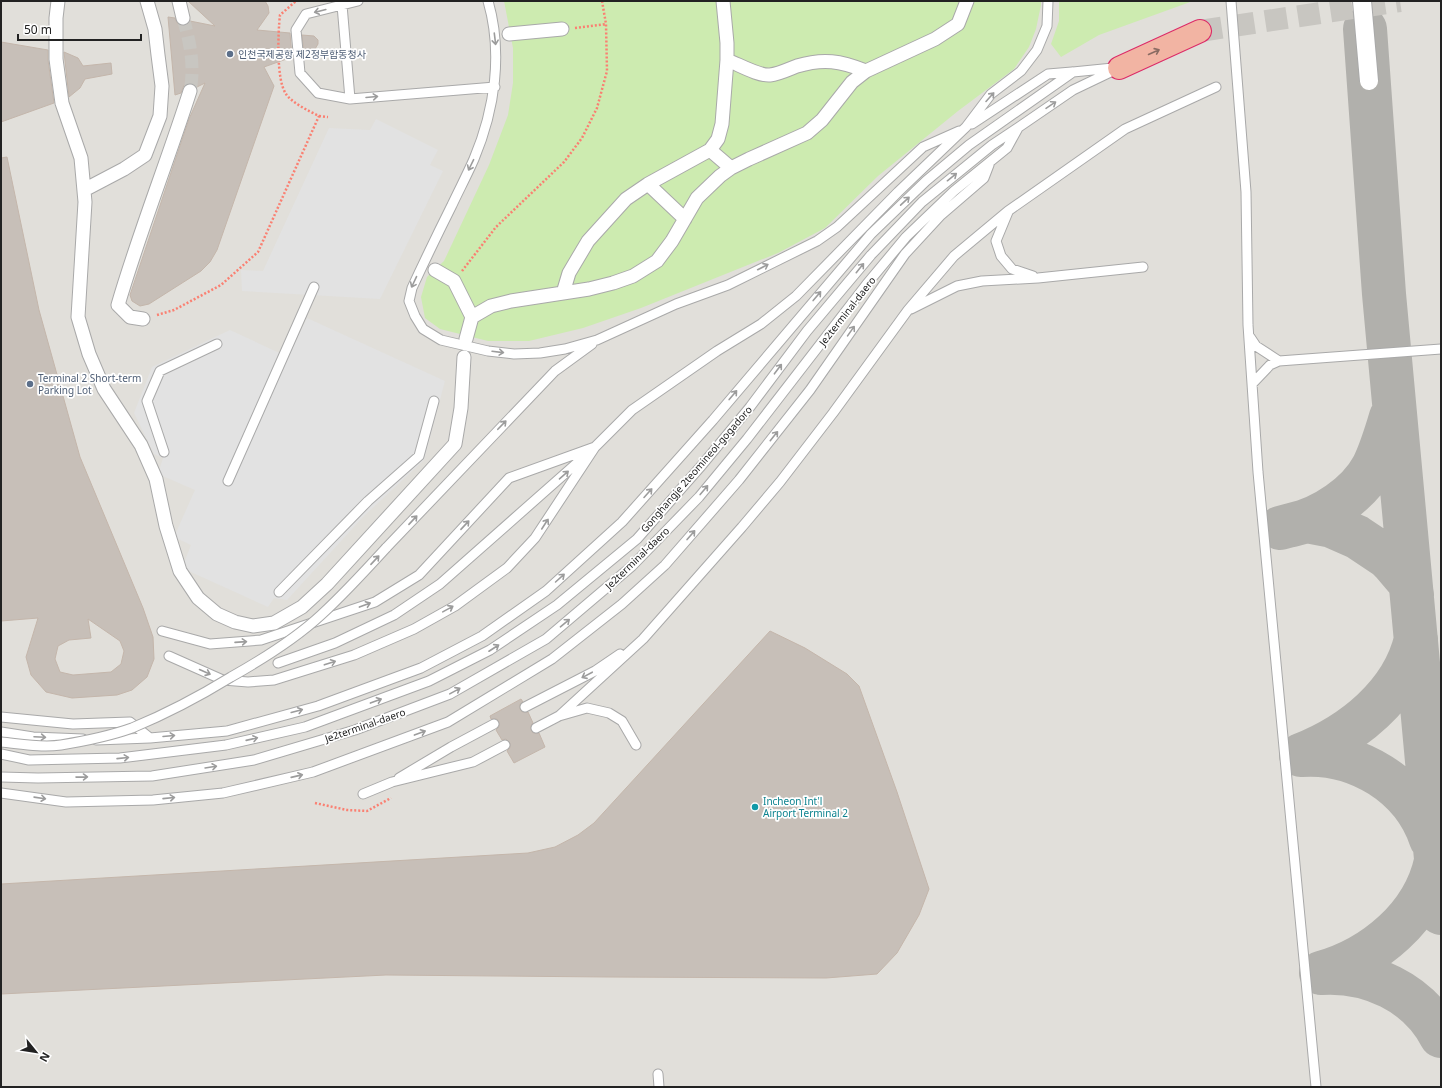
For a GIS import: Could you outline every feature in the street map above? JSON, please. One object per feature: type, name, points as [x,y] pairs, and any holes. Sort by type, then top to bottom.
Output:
[{"type":"highway","name":"Je2terminal-daero","points":[[1119,68],[1200,31]]},
{"type":"street","points":[[58,1],[56,18],[56,59],[62,103],[81,158],[85,202],[78,317],[89,354],[104,389],[141,445],[156,479],[166,526],[180,571],[198,598],[217,614],[235,622],[252,626],[274,623],[302,607],[327,584],[455,444],[461,408],[464,357]]},
{"type":"street","points":[[84,190],[124,169],[144,154],[160,116],[162,86],[155,29],[147,1]]},
{"type":"street","points":[[179,1],[183,18]]},
{"type":"street","points":[[563,293],[569,273],[588,241],[626,199],[648,184],[710,150],[718,139],[722,124],[727,60],[723,1]]},
{"type":"street","points":[[472,317],[491,306],[511,301],[613,283],[633,276],[657,261],[672,241],[697,198],[720,176],[731,168],[807,133],[822,120],[852,82],[866,71],[935,39],[958,24],[967,1]]},
{"type":"street","points":[[1362,1],[1369,81]]},
{"type":"street","points":[[509,34],[562,29]]},
{"type":"street","points":[[727,60],[759,73],[770,75],[809,63],[824,61],[836,62],[866,71]]},
{"type":"street","points":[[143,319],[130,317],[118,305],[190,91]]},
{"type":"street","points":[[710,150],[731,168]]},
{"type":"street","points":[[648,184],[685,219]]},
{"type":"street","points":[[434,270],[454,281],[472,317],[466,339]]},
{"type":"lane","points":[[358,1],[306,14],[296,30],[300,73],[318,93],[350,99],[494,87]]},
{"type":"lane","points":[[488,1],[492,13],[496,45],[494,87],[488,117],[474,158],[412,288],[409,300],[415,316],[423,329],[441,340],[501,353],[514,354],[540,353],[565,349],[597,340],[676,304],[728,285],[817,241],[837,227],[923,147],[966,127]]},
{"type":"lane","points":[[278,663],[335,643],[394,615],[440,584],[595,447],[632,410],[717,351],[761,324],[796,296],[898,192],[966,127],[991,94],[1021,71],[1037,50],[1047,26],[1048,1]]},
{"type":"lane","points":[[1230,1],[1246,192],[1248,325],[1258,480],[1316,1087]]},
{"type":"lane","points":[[342,5],[350,99]]},
{"type":"lane","name":"Je2terminal-daero","points":[[966,127],[1048,74],[1119,68]]},
{"type":"lane","name":"Je2terminal-daero","points":[[1,777],[38,778],[152,776],[254,760],[356,730],[450,694],[546,639],[632,566],[699,497],[747,439],[866,285],[906,237],[954,191],[990,164],[1007,148],[1019,127],[1073,90],[1119,68]]},
{"type":"lane","points":[[1,732],[33,737],[102,740],[150,738],[227,730],[318,706],[421,668],[482,636],[546,591],[622,522],[713,420],[871,234],[926,181],[969,145],[1073,72]]},
{"type":"lane","points":[[559,716],[643,639],[721,551],[780,482],[833,413],[908,310],[954,256],[1008,211],[1125,130],[1216,87]]},
{"type":"lane","name":"Gonghangje 2teomineol-gogadoro","points":[[1,754],[29,760],[120,758],[226,745],[305,727],[429,681],[490,650],[557,605],[636,539],[702,465],[750,407],[807,331],[871,255],[922,202],[992,145],[1019,127]]},
{"type":"lane","points":[[1,793],[66,802],[153,800],[223,793],[314,772],[448,722],[552,659],[622,604],[665,565],[739,480],[810,390],[905,254],[941,215],[984,178],[990,164]]},
{"type":"lane","points":[[1008,211],[996,241],[1001,256],[1012,269],[1038,278]]},
{"type":"lane","points":[[908,310],[957,286],[982,281],[1038,278],[1143,267]]},
{"type":"lane","points":[[228,481],[314,287]]},
{"type":"lane","points":[[1248,325],[1250,336],[1256,346],[1279,361]]},
{"type":"lane","points":[[1,742],[35,746],[60,745],[104,736],[131,728],[186,702],[258,662],[289,641],[321,615],[349,588],[555,371],[597,340]]},
{"type":"lane","points":[[164,452],[147,401],[160,371],[218,344]]},
{"type":"lane","points":[[1252,384],[1270,365],[1279,361],[1441,349]]},
{"type":"lane","points":[[279,592],[368,501],[419,456],[434,401]]},
{"type":"lane","points":[[162,631],[210,644],[261,640],[375,602],[419,575],[509,478],[595,447]]},
{"type":"lane","points":[[169,656],[223,680],[248,682],[274,680],[354,655],[414,629],[455,606],[507,568],[535,538],[595,447]]},
{"type":"lane","points":[[526,707],[595,671],[643,639]]},
{"type":"lane","points":[[536,728],[559,716],[587,708],[609,713],[622,721],[636,745]]},
{"type":"lane","points":[[1,717],[73,724],[130,722],[150,738]]},
{"type":"lane","points":[[363,794],[392,782],[451,747],[494,724]]},
{"type":"lane","points":[[392,782],[473,762],[504,745]]},
{"type":"lane","points":[[658,1074],[659,1087]]},
{"type":"path","points":[[296,1],[280,15],[280,78],[286,94],[302,108],[319,116],[328,117]]},
{"type":"path","points":[[454,281],[496,227],[564,162],[582,138],[597,108],[607,72],[606,24],[602,1]]},
{"type":"path","points":[[562,29],[606,24]]},
{"type":"path","points":[[143,319],[174,310],[221,285],[258,252],[319,116]]},
{"type":"shaded area","points":[[1,1],[1441,1],[1441,1087],[1,1087]]},
{"type":"shaded area","points":[[376,119],[438,150],[430,165],[443,171],[380,299],[242,291],[241,270],[263,271],[329,128],[370,130]]},
{"type":"shaded area","points":[[307,318],[445,381],[424,460],[363,517],[287,600],[274,598],[268,607],[182,568],[191,545],[174,537],[195,490],[158,474],[163,458],[154,454],[134,413],[152,367],[230,330],[288,357]]},
{"type":"green space","points":[[504,1],[1041,1],[1041,5],[1036,29],[1029,47],[1014,69],[958,111],[878,176],[825,228],[778,253],[641,308],[583,328],[529,341],[488,341],[440,329],[425,318],[421,297],[427,277],[444,261],[489,165],[508,115],[513,83],[513,48]]},
{"type":"green space","points":[[1059,1],[1193,1],[1099,35],[1061,57],[1051,44],[1059,21]]},
{"type":"building","points":[[188,1],[265,1],[268,6],[269,13],[257,30],[290,33],[292,57],[264,67],[274,86],[217,250],[210,262],[201,271],[149,304],[140,306],[132,301],[130,295],[189,119],[205,83],[197,87],[188,83],[184,85],[181,93],[175,95],[168,17],[175,18],[177,23],[181,26],[185,26],[190,21],[215,26]]},
{"type":"building","points":[[302,35],[314,36],[318,40],[318,44],[315,49],[304,53]]},
{"type":"building","points":[[1,42],[48,50],[54,103],[1,122]]},
{"type":"building","points":[[64,52],[78,58],[83,66],[111,63],[112,74],[85,79],[80,88],[69,97]]},
{"type":"building","name":"Terminal 2 Short-term Parking Lot","points":[[7,157],[39,310],[80,457],[143,608],[153,637],[154,659],[147,677],[132,690],[117,695],[72,698],[46,692],[31,675],[26,657],[38,618],[1,621],[1,158]],"holes":[[[88,619],[120,641],[124,651],[121,664],[111,672],[73,675],[60,672],[55,659],[58,646],[69,640],[91,638]]]},
{"type":"building","name":"Incheon Int'l Airport Terminal 2","points":[[770,631],[805,648],[847,674],[859,686],[897,792],[929,889],[919,915],[897,953],[877,974],[826,978],[386,975],[1,994],[1,884],[528,853],[555,847],[578,835],[594,823]]},
{"type":"building","points":[[521,699],[523,702],[520,704],[520,709],[522,712],[528,712],[533,723],[531,725],[531,730],[533,733],[539,733],[545,747],[514,763],[507,751],[510,748],[510,743],[506,739],[502,740],[496,730],[499,727],[499,722],[497,719],[491,719],[490,716]]},
{"type":"taxiway","points":[[1365,29],[1384,294],[1441,913]]},
{"type":"taxiway","points":[[1292,525],[1304,522],[1327,511],[1349,496],[1358,487],[1376,461],[1391,417]]},
{"type":"taxiway","points":[[1280,528],[1306,521],[1332,526],[1357,537],[1387,557],[1393,563],[1410,583],[1412,595]]},
{"type":"taxiway","points":[[1301,755],[1320,747],[1339,736],[1373,710],[1400,678],[1416,639]]},
{"type":"taxiway","points":[[1301,755],[1322,755],[1342,759],[1362,766],[1380,775],[1397,788],[1411,803],[1423,820],[1431,839]]},
{"type":"taxiway","points":[[1321,973],[1360,957],[1378,946],[1394,932],[1408,917],[1420,900],[1430,881],[1436,861]]},
{"type":"taxiway","points":[[1321,973],[1357,975],[1390,987],[1406,996],[1419,1007],[1441,1036]]},
{"type":"tunnel","points":[[1200,31],[1400,1]]},
{"type":"tunnel","points":[[183,18],[188,36],[192,63],[190,91]]},
{"type":"place","name":"인천국제공항 제2정부합동청사","points":[[230,54]]},
{"type":"place","name":"Terminal 2 Short-term Parking Lot","points":[[30,384]]},
{"type":"place","name":"Incheon Int'l Airport Terminal 2","points":[[755,807]]}]
